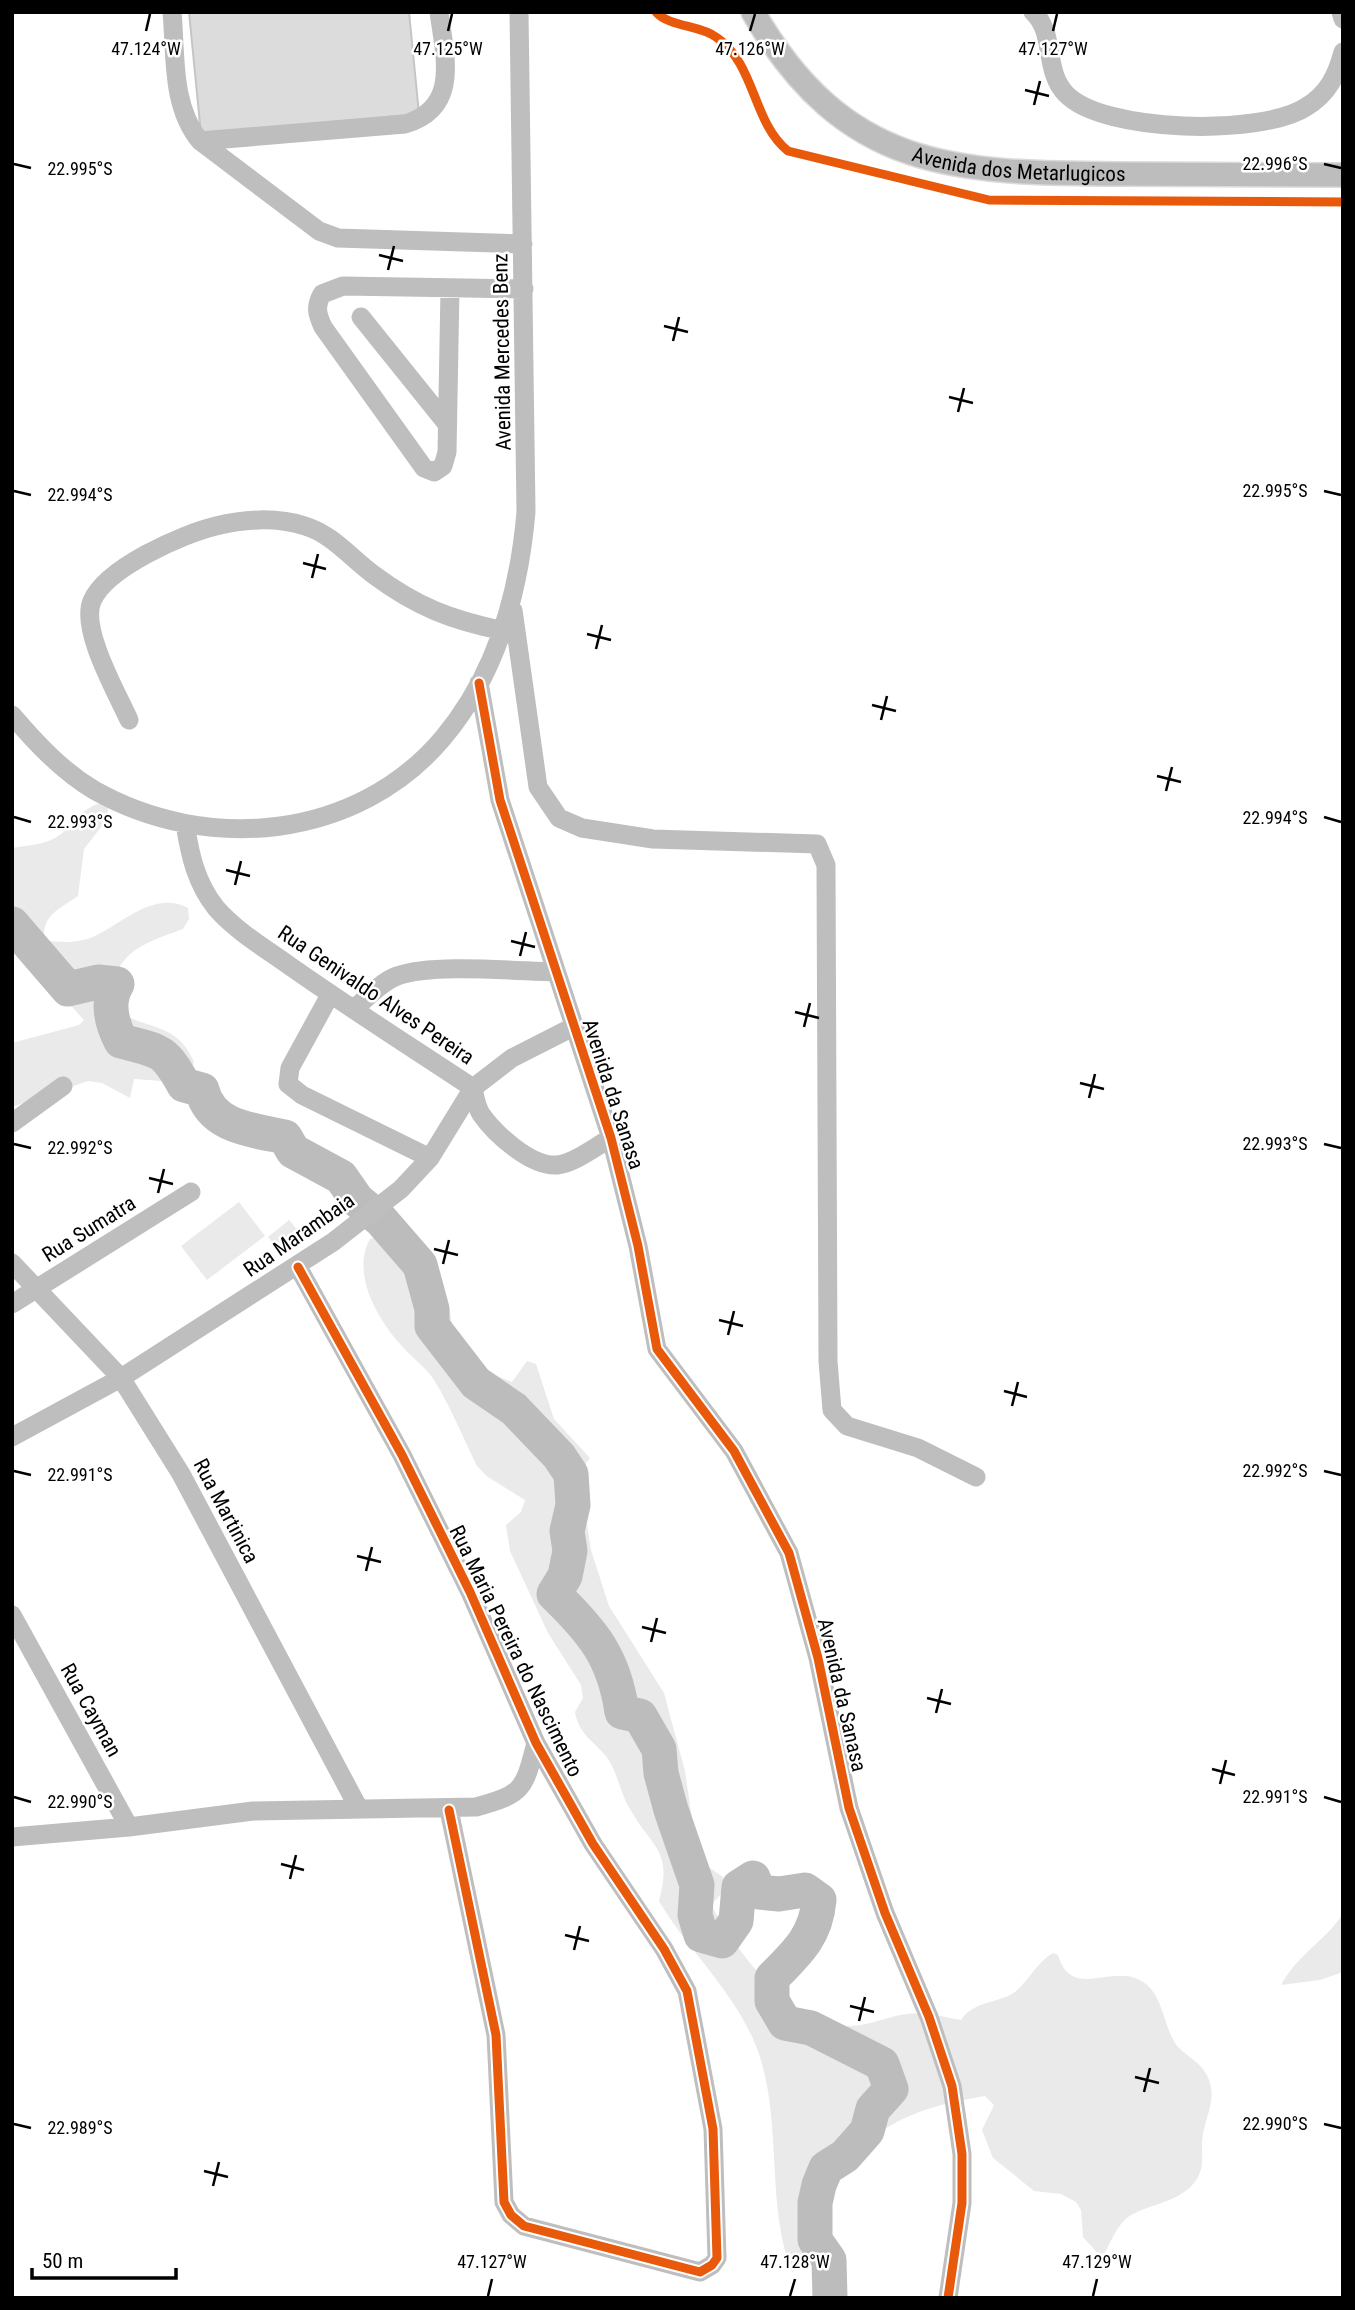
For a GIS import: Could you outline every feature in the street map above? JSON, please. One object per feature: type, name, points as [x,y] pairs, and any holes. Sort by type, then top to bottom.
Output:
[{"type":"main road","name":"Avenida dos Metarlugicos","points":[[753,12],[767,37],[804,83],[841,117],[880,141],[933,161],[993,171],[1067,174],[1343,175]]},
{"type":"street","points":[[173,12],[181,110],[188,127],[200,141],[319,231],[338,238],[523,244]]},
{"type":"street","points":[[200,141],[405,124],[420,120],[438,102],[445,81],[439,12]]},
{"type":"street","name":"Avenida Mercedes Benz","points":[[12,715],[44,750],[93,789],[132,808],[184,824],[261,829],[304,822],[348,810],[382,792],[443,738],[479,683],[503,631],[513,605],[522,555],[526,512],[519,12]]},
{"type":"street","points":[[1033,12],[1044,23],[1054,72],[1066,94],[1096,111],[1173,125],[1251,125],[1282,118],[1305,108],[1324,94],[1337,75],[1343,52]]},
{"type":"street","points":[[1341,12],[1343,19]]},
{"type":"street","points":[[450,289],[447,424],[443,466],[439,471],[428,471],[317,315],[322,294],[343,286],[524,289]]},
{"type":"street","points":[[361,317],[447,424]]},
{"type":"street","points":[[129,720],[96,643],[89,620],[92,602],[107,579],[153,551],[215,526],[272,519],[307,526],[330,538],[374,575],[428,611],[455,621],[503,631]]},
{"type":"street","points":[[513,605],[538,788],[559,818],[582,828],[653,839],[785,841],[817,844],[823,852],[826,865],[828,1362],[832,1410],[847,1426],[859,1432],[918,1448],[976,1477]]},
{"type":"street","name":"Avenida da Sanasa","points":[[479,683],[500,800],[611,1138],[638,1246],[657,1349],[734,1451],[789,1553],[818,1658],[849,1808],[885,1913],[929,2017],[952,2086],[962,2154],[962,2203],[948,2298]]},
{"type":"street","name":"Rua Genivaldo Alves Pereira","points":[[184,824],[193,868],[217,908],[235,926],[330,995],[473,1088],[476,1105],[488,1122],[512,1144],[541,1162],[565,1163],[611,1138]]},
{"type":"street","points":[[354,1009],[387,981],[409,972],[555,972]]},
{"type":"street","points":[[330,995],[290,1068],[288,1084],[302,1096],[430,1158]]},
{"type":"street","name":"Rua Marambaia","points":[[12,1437],[121,1378],[333,1242],[401,1189],[430,1158],[473,1088],[512,1058],[573,1027]]},
{"type":"street","points":[[12,1123],[64,1086]]},
{"type":"street","name":"Rua Sumatra","points":[[12,1304],[191,1192]]},
{"type":"street","name":"Rua Martinica","points":[[12,1263],[121,1378],[181,1474],[359,1809]]},
{"type":"street","name":"Rua Maria Pereira do Nascimento","points":[[298,1266],[470,1592],[536,1743],[593,1844],[664,1949],[687,1991],[713,2129],[717,2258],[712,2265],[700,2272],[524,2226],[511,2215],[504,2202],[496,2035],[449,1810]]},
{"type":"street","name":"Rua Cayman","points":[[12,1615],[129,1827]]},
{"type":"street","points":[[12,1837],[129,1827],[253,1811],[449,1810],[476,1807],[502,1800],[517,1792],[526,1781],[536,1743]]},
{"type":"shaded area","points":[[101,803],[108,807],[108,818],[84,849],[78,896],[49,919],[44,932],[45,940],[69,942],[87,939],[139,911],[163,903],[188,908],[189,919],[183,929],[148,943],[129,955],[116,975],[113,995],[114,1005],[120,1013],[177,1038],[194,1062],[189,1077],[176,1082],[134,1079],[130,1098],[102,1083],[88,1081],[12,1107],[12,1043],[79,1025],[84,1020],[19,948],[12,947],[12,848],[56,838],[84,812]]},
{"type":"shaded area","points":[[239,1202],[265,1236],[207,1280],[181,1246]]},
{"type":"shaded area","points":[[289,1220],[299,1232],[278,1249],[268,1237]]},
{"type":"shaded area","points":[[393,1233],[431,1273],[443,1291],[456,1333],[468,1351],[493,1373],[512,1382],[527,1361],[536,1364],[554,1419],[590,1458],[579,1473],[591,1550],[609,1606],[664,1693],[685,1771],[698,1860],[723,1877],[723,1892],[711,1905],[735,1943],[768,1983],[806,2014],[827,2023],[849,2026],[914,2014],[961,2020],[971,2010],[1016,1991],[1053,1953],[1058,1955],[1065,1970],[1075,1977],[1086,1979],[1126,1976],[1139,1980],[1151,1989],[1175,2043],[1202,2068],[1210,2081],[1211,2099],[1203,2134],[1202,2166],[1197,2179],[1183,2193],[1128,2217],[1117,2230],[1102,2258],[1083,2237],[1081,2210],[1076,2202],[1061,2194],[1034,2191],[993,2158],[982,2130],[994,2105],[985,2096],[934,2107],[904,2118],[875,2136],[848,2158],[837,2176],[820,2260],[792,2272],[779,2220],[771,2111],[760,2057],[740,2014],[659,1901],[663,1871],[658,1851],[627,1803],[609,1761],[577,1720],[575,1712],[583,1698],[581,1685],[548,1633],[510,1551],[506,1525],[521,1512],[525,1500],[488,1477],[477,1466],[434,1380],[392,1334],[369,1295],[363,1266],[370,1239]]},
{"type":"shaded area","points":[[1343,1914],[1343,1972],[1320,1980],[1281,1985],[1287,1974]]},
{"type":"building","points":[[189,12],[409,12],[419,114],[201,134]]},
{"type":"waterway","points":[[12,924],[68,989],[98,982],[117,984],[111,1013],[121,1041],[160,1053],[171,1064],[184,1085],[202,1090],[207,1103],[224,1120],[247,1129],[285,1137],[293,1151],[341,1177],[357,1200],[381,1220],[420,1265],[432,1309],[432,1326],[476,1383],[514,1409],[559,1456],[571,1474],[573,1505],[567,1531],[570,1551],[565,1576],[554,1594],[600,1647],[613,1676],[622,1712],[640,1716],[659,1749],[661,1773],[671,1810],[697,1885],[695,1915],[701,1935],[722,1941],[736,1921],[739,1887],[753,1878],[759,1892],[779,1894],[805,1890],[819,1900],[814,1924],[804,1943],[772,1978],[772,2001],[785,2023],[811,2028],[882,2064],[891,2089],[873,2109],[867,2131],[845,2156],[826,2168],[819,2185],[815,2203],[815,2240],[829,2260],[830,2298]]},
{"type":"cycle path","points":[[656,12],[669,21],[709,33],[729,48],[747,77],[767,125],[788,151],[989,200],[1343,202]]},
{"type":"cycle path","points":[[479,683],[500,800],[611,1138],[638,1246],[657,1349],[734,1451],[789,1553],[818,1658],[849,1808],[885,1913],[929,2017],[952,2086],[962,2154],[962,2203],[948,2298]]},
{"type":"cycle path","points":[[298,1267],[402,1455],[470,1592],[536,1743],[593,1844],[664,1949],[687,1991],[713,2129],[717,2258],[712,2265],[700,2272],[524,2226],[511,2215],[504,2202],[496,2035],[449,1810]]}]
